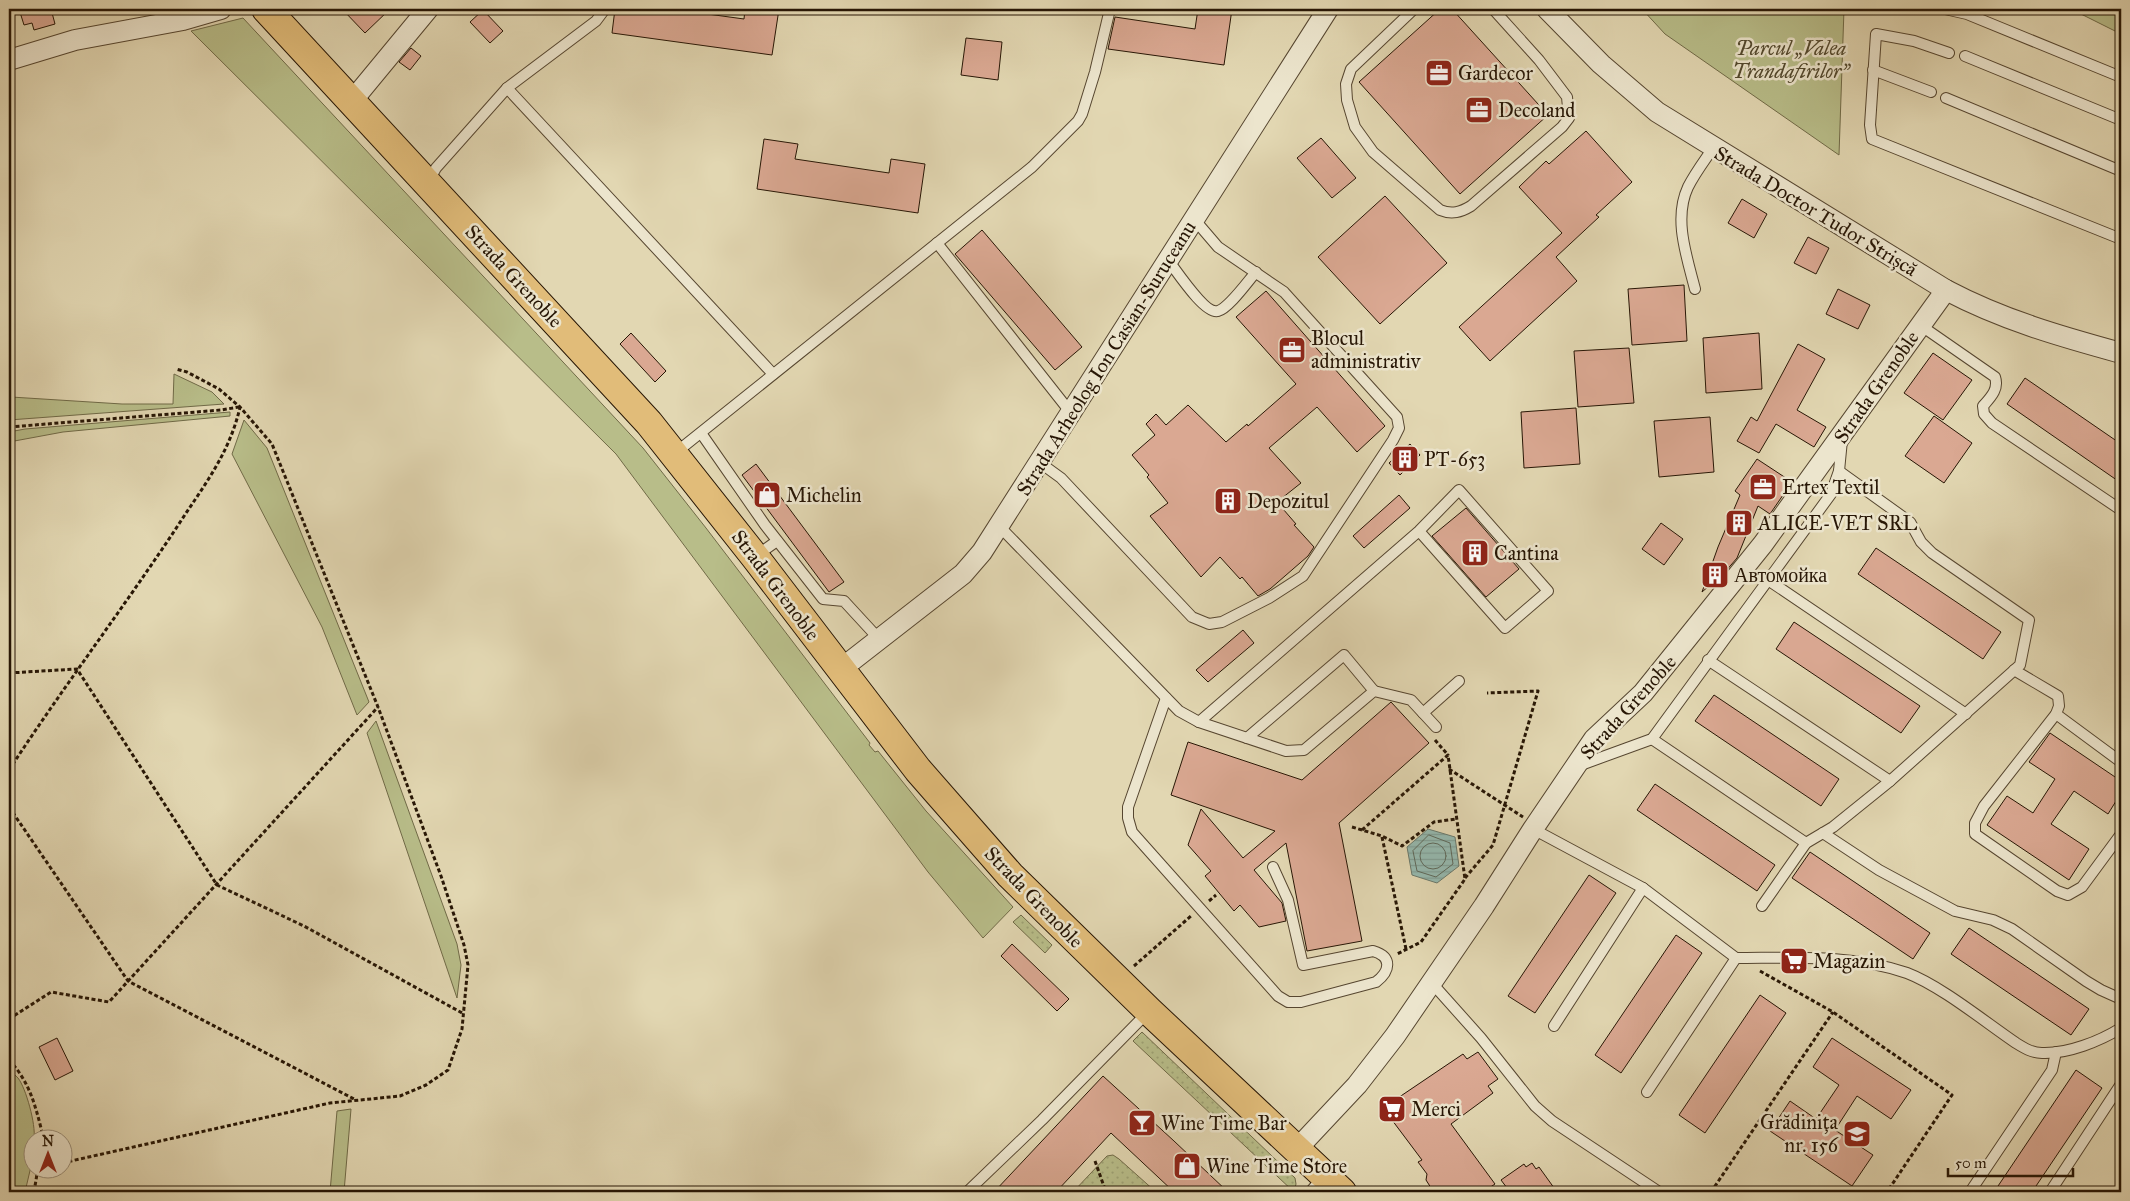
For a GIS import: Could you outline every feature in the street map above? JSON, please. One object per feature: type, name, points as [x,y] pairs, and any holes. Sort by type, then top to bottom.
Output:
[{"type":"main road","name":"Strada Grenoble","points":[[266,9],[428,182],[642,416],[755,557],[918,770],[1010,875],[1149,1011],[1296,1150],[1325,1187]]},
{"type":"street","points":[[352,101],[428,9]]},
{"type":"street","name":"Strada Arheolog Ion Casian-Suruceanu","points":[[841,669],[962,574],[982,552],[1328,9]]},
{"type":"street","name":"Strada Doctor Tudor Strișcă","points":[[1546,9],[1601,64],[1657,112],[1946,290],[1980,308],[2025,325],[2121,353]]},
{"type":"street","points":[[9,60],[75,40],[183,20],[207,11]]},
{"type":"street","name":"Strada Grenoble","points":[[1296,1150],[1357,1084],[1395,1036],[1484,906],[1528,823],[1575,768],[1594,739],[1643,693],[1763,544],[1946,290]]},
{"type":"lane","points":[[428,182],[436,168],[507,88],[596,21],[605,9]]},
{"type":"lane","points":[[674,454],[1032,167],[1078,121],[1085,107],[1093,81],[1110,9]]},
{"type":"lane","points":[[1414,9],[1351,69],[1346,84],[1347,100],[1354,127],[1373,152],[1440,210],[1448,213],[1462,211],[1471,206],[1562,127],[1569,118],[1567,97],[1539,60],[1493,9]]},
{"type":"lane","points":[[1945,9],[1967,14],[2121,77]]},
{"type":"lane","points":[[1949,54],[1914,41],[1876,34],[1870,125],[1872,139],[2121,239]]},
{"type":"lane","points":[[1965,56],[2121,120]]},
{"type":"lane","points":[[1873,70],[1931,92]]},
{"type":"lane","points":[[507,88],[773,374]]},
{"type":"lane","points":[[1946,98],[2121,170]]},
{"type":"lane","points":[[1695,289],[1682,236],[1684,199],[1688,187],[1713,148]]},
{"type":"lane","points":[[1039,462],[1061,478],[1192,617],[1208,624],[1222,622],[1270,598],[1303,576],[1397,434],[1397,417],[1284,292],[1218,246],[1194,219]]},
{"type":"lane","points":[[937,243],[1070,413]]},
{"type":"lane","points":[[1168,260],[1188,287],[1208,309],[1218,312],[1227,305],[1256,272]]},
{"type":"lane","points":[[1920,325],[1995,377],[1997,384],[1995,391],[1983,406],[1984,414],[1992,423],[2121,510]]},
{"type":"lane","points":[[701,433],[777,541],[823,598],[844,601],[879,639]]},
{"type":"lane","points":[[1575,768],[1652,739],[1831,494],[1839,471],[1843,434]]},
{"type":"lane","points":[[1762,906],[1806,843],[1823,833],[1890,781],[2020,665],[2029,620],[1932,553],[1921,542],[1905,519],[1839,471]]},
{"type":"lane","points":[[1199,722],[1419,531],[1459,490],[1548,590],[1505,628],[1419,531]]},
{"type":"lane","points":[[999,526],[1179,712],[1199,722],[1286,751],[1296,752],[1304,750],[1374,691]]},
{"type":"lane","points":[[755,557],[777,541]]},
{"type":"lane","points":[[1768,580],[1966,714]]},
{"type":"lane","points":[[1246,738],[1344,655],[1374,691],[1412,700],[1436,727]]},
{"type":"lane","points":[[1708,660],[1890,781]]},
{"type":"lane","points":[[2014,670],[2058,696],[2059,706],[2056,714],[1984,806],[1975,823],[1975,834],[2057,891],[2068,894],[2082,887],[2121,834]]},
{"type":"lane","points":[[1423,713],[1460,682]]},
{"type":"lane","points":[[1166,698],[1128,807],[1128,818],[1132,832],[1278,996],[1288,1002],[1301,1002],[1376,982],[1384,975],[1388,968],[1386,959],[1382,954],[1373,951],[1303,965],[1288,900],[1273,867]]},
{"type":"lane","points":[[2056,714],[2121,762]]},
{"type":"lane","points":[[1652,739],[1806,843]]},
{"type":"lane","points":[[1528,823],[1643,888],[1736,958],[1838,960],[1880,966],[1907,973],[1930,984],[2023,1047],[2041,1053],[2056,1052],[2079,1046],[2121,1028]]},
{"type":"lane","points":[[1823,833],[1879,870],[1955,911],[1993,920],[2012,929],[2101,990],[2121,999]]},
{"type":"lane","points":[[1554,1026],[1643,888]]},
{"type":"lane","points":[[1647,1092],[1736,958]]},
{"type":"lane","points":[[1431,982],[1481,1038],[1535,1106],[1552,1121],[1659,1192]]},
{"type":"lane","points":[[967,1192],[1042,1120],[1149,1011]]},
{"type":"lane","points":[[1970,1192],[2052,1070],[2056,1052]]},
{"type":"lane","points":[[2050,1192],[2121,1084]]},
{"type":"path","points":[[72,1161],[330,1103],[400,1096],[426,1085],[448,1070],[462,1028],[464,1014],[468,965],[464,945],[441,876],[378,707],[272,444],[240,407],[219,389],[176,369]]},
{"type":"path","points":[[9,427],[240,407]]},
{"type":"path","points":[[9,770],[77,669],[157,557],[225,452],[235,430],[240,407]]},
{"type":"path","points":[[9,673],[77,669]]},
{"type":"path","points":[[77,669],[218,885],[304,926],[464,1014]]},
{"type":"path","points":[[1386,959],[1421,942],[1465,879],[1493,845],[1538,691],[1487,693]]},
{"type":"path","points":[[9,1019],[51,992],[109,1002],[218,885],[378,707]]},
{"type":"path","points":[[1362,830],[1448,755],[1465,879]]},
{"type":"path","points":[[1449,769],[1505,805],[1528,823]]},
{"type":"path","points":[[9,807],[128,981],[356,1100]]},
{"type":"path","points":[[1352,827],[1382,836],[1402,846],[1434,822],[1456,819]]},
{"type":"path","points":[[1382,836],[1406,949]]},
{"type":"path","points":[[1130,969],[1200,908]]},
{"type":"path","points":[[1736,958],[1833,1012],[1952,1095],[1887,1192]]},
{"type":"path","points":[[1711,1192],[1833,1012]]},
{"type":"path","points":[[9,1060],[22,1074],[31,1091],[41,1128]]},
{"type":"path","points":[[1095,1161],[1106,1192]]},
{"type":"path","points":[[34,1192],[36,1178]]},
{"type":"green space","name":"Parcul „Valea Trandafirilor”","points":[[1642,9],[1844,9],[1839,155],[1665,34]]},
{"type":"green space","points":[[2071,9],[2121,9],[2121,34]]},
{"type":"green space","points":[[243,18],[643,448],[870,743],[869,745],[875,752],[878,751],[926,811],[1013,907],[983,938],[928,872],[616,454],[191,31]]},
{"type":"green space","points":[[174,374],[212,392],[224,404],[9,420],[9,398],[11,397],[122,404],[173,404]]},
{"type":"green space","points":[[230,412],[230,416],[63,432],[9,442],[9,432],[25,429]]},
{"type":"green space","points":[[244,420],[267,448],[369,702],[357,715],[322,627],[232,454]]},
{"type":"green space","points":[[376,721],[457,944],[461,965],[457,998],[367,733]]},
{"type":"green space","points":[[1021,915],[1052,945],[1045,953],[1013,922]]},
{"type":"green space","points":[[1142,1032],[1295,1178],[1294,1192],[1133,1041]]},
{"type":"green space","points":[[9,1069],[18,1078],[24,1090],[30,1107],[33,1128],[22,1128],[22,1178],[28,1178],[25,1192],[9,1192]]},
{"type":"green space","points":[[351,1109],[344,1192],[330,1192],[337,1111]]},
{"type":"green space","points":[[1113,1155],[1156,1192],[1073,1192],[1107,1156]]},
{"type":"water","points":[[1428,829],[1455,837],[1459,866],[1437,883],[1412,875],[1407,847]]},
{"type":"building","points":[[19,9],[51,9],[55,24],[34,30],[32,23],[24,25]]},
{"type":"building","points":[[342,9],[390,9],[365,33]]},
{"type":"building","points":[[615,9],[671,9],[744,19],[745,9],[779,9],[772,55],[612,33]]},
{"type":"building","points":[[1198,9],[1232,9],[1224,65],[1108,49],[1115,17],[1195,29]]},
{"type":"building","points":[[1440,9],[1452,9],[1548,115],[1460,194],[1359,82]]},
{"type":"building","points":[[483,10],[503,31],[490,43],[470,22]]},
{"type":"building","points":[[966,38],[1002,42],[998,80],[961,75]]},
{"type":"building","points":[[411,48],[421,56],[410,70],[399,62]]},
{"type":"building","points":[[1586,131],[1632,182],[1596,215],[1599,217],[1556,257],[1577,281],[1490,361],[1459,327],[1562,233],[1519,187],[1546,161],[1549,164]]},
{"type":"building","points":[[1321,138],[1356,178],[1332,198],[1297,158]]},
{"type":"building","points":[[764,139],[798,144],[795,159],[889,173],[891,159],[925,164],[918,213],[757,189]]},
{"type":"building","points":[[1385,196],[1447,263],[1380,324],[1318,257]]},
{"type":"building","points":[[1742,199],[1767,214],[1754,238],[1728,223]]},
{"type":"building","points":[[982,230],[1082,347],[1055,370],[955,254]]},
{"type":"building","points":[[1808,237],[1829,248],[1816,274],[1794,263]]},
{"type":"building","points":[[1684,285],[1687,341],[1632,345],[1628,289]]},
{"type":"building","points":[[1838,289],[1870,305],[1858,329],[1826,314]]},
{"type":"building","name":"Depozitul","points":[[1266,291],[1385,426],[1357,452],[1317,407],[1269,448],[1301,483],[1277,502],[1314,547],[1308,556],[1270,589],[1258,596],[1242,577],[1240,579],[1220,557],[1201,577],[1150,516],[1168,503],[1147,477],[1149,475],[1132,455],[1155,435],[1146,424],[1156,414],[1166,425],[1188,405],[1226,442],[1247,424],[1248,426],[1296,384],[1236,317]]},
{"type":"building","points":[[631,333],[666,371],[655,382],[620,344]]},
{"type":"building","points":[[1759,333],[1762,389],[1706,393],[1703,338]]},
{"type":"building","points":[[1798,344],[1825,359],[1797,410],[1826,427],[1814,447],[1776,424],[1759,453],[1737,441],[1751,417],[1757,421]]},
{"type":"building","points":[[1629,348],[1634,403],[1578,407],[1574,351]]},
{"type":"building","points":[[1933,353],[1972,380],[1943,420],[1904,393]]},
{"type":"building","points":[[2025,378],[2121,444],[2121,483],[2007,404]]},
{"type":"building","points":[[1576,408],[1580,464],[1524,468],[1521,412]]},
{"type":"building","points":[[1934,416],[1972,443],[1944,483],[1905,456]]},
{"type":"building","points":[[1710,417],[1714,472],[1659,477],[1654,421]]},
{"type":"building","name":"PT-653","points":[[1410,444],[1420,455],[1400,475],[1389,463]]},
{"type":"building","points":[[1757,459],[1792,482],[1770,514],[1758,506],[1737,558],[1725,572],[1702,592],[1718,547],[1740,495],[1735,491]]},
{"type":"building","points":[[756,464],[844,582],[829,592],[742,475]]},
{"type":"building","points":[[1399,495],[1410,508],[1364,548],[1353,536]]},
{"type":"building","name":"Cantina","points":[[1466,508],[1519,569],[1486,597],[1432,536]]},
{"type":"building","points":[[1661,523],[1683,539],[1664,565],[1642,549]]},
{"type":"building","points":[[1876,548],[2001,632],[1983,659],[1858,574]]},
{"type":"building","points":[[1794,622],[1920,706],[1901,733],[1776,649]]},
{"type":"building","points":[[1243,630],[1254,643],[1208,682],[1196,670]]},
{"type":"building","points":[[1714,695],[1839,779],[1821,806],[1695,721]]},
{"type":"building","points":[[1391,702],[1429,743],[1339,823],[1362,941],[1307,951],[1286,843],[1254,870],[1282,903],[1286,921],[1259,927],[1240,905],[1234,911],[1205,876],[1211,871],[1188,845],[1201,809],[1243,858],[1275,831],[1171,795],[1188,742],[1302,780]]},
{"type":"building","points":[[2050,733],[2121,781],[2121,793],[2108,814],[2074,791],[2051,824],[2089,849],[2069,880],[1987,825],[2007,796],[2033,813],[2055,779],[2029,762]]},
{"type":"building","points":[[1655,784],[1775,865],[1757,891],[1637,810]]},
{"type":"building","points":[[1810,852],[1930,933],[1913,959],[1792,878]]},
{"type":"building","points":[[1589,875],[1616,893],[1535,1013],[1508,996]]},
{"type":"building","points":[[1969,928],[2089,1009],[2071,1035],[1951,954]]},
{"type":"building","points":[[1676,935],[1702,953],[1621,1073],[1595,1055]]},
{"type":"building","points":[[1012,944],[1069,999],[1057,1011],[1001,956]]},
{"type":"building","points":[[1760,995],[1786,1013],[1705,1133],[1679,1115]]},
{"type":"building","points":[[57,1038],[73,1071],[55,1080],[39,1047]]},
{"type":"building","points":[[1832,1038],[1911,1090],[1891,1119],[1857,1096],[1835,1130],[1873,1155],[1852,1186],[1770,1131],[1790,1101],[1816,1119],[1839,1085],[1813,1067]]},
{"type":"building","points":[[1478,1052],[1498,1079],[1488,1086],[1493,1093],[1451,1124],[1495,1184],[1483,1192],[1433,1191],[1426,1180],[1427,1174],[1418,1162],[1422,1160],[1383,1108],[1463,1054],[1467,1059]]},
{"type":"building","points":[[2076,1070],[2102,1088],[2032,1192],[1994,1192]]},
{"type":"building","points":[[1103,1076],[1228,1192],[1174,1192],[1111,1133],[1056,1192],[994,1192]]},
{"type":"building","points":[[1532,1163],[1536,1169],[1539,1167],[1557,1192],[1510,1192],[1501,1180],[1524,1164],[1526,1167]]},
{"type":"place","name":"Gardecor","points":[[1439,73]]},
{"type":"place","name":"Decoland","points":[[1479,110]]},
{"type":"place","name":"Blocul administrativ","points":[[1292,350]]},
{"type":"place","name":"PT-653","points":[[1405,459]]},
{"type":"place","name":"Ertex Textil","points":[[1763,487]]},
{"type":"place","name":"Michelin","points":[[767,495]]},
{"type":"place","name":"Depozitul","points":[[1228,501]]},
{"type":"place","name":"ALICE-VET SRL","points":[[1739,523]]},
{"type":"place","name":"Cantina","points":[[1475,553]]},
{"type":"place","name":"Автомойка","points":[[1715,575]]},
{"type":"place","name":"Magazin","points":[[1794,961]]},
{"type":"place","name":"Merci","points":[[1392,1109]]},
{"type":"place","name":"Wine Time Bar","points":[[1142,1123]]},
{"type":"place","name":"Grădinița nr. 156","points":[[1857,1134]]},
{"type":"place","name":"Wine Time Store","points":[[1187,1166]]}]
